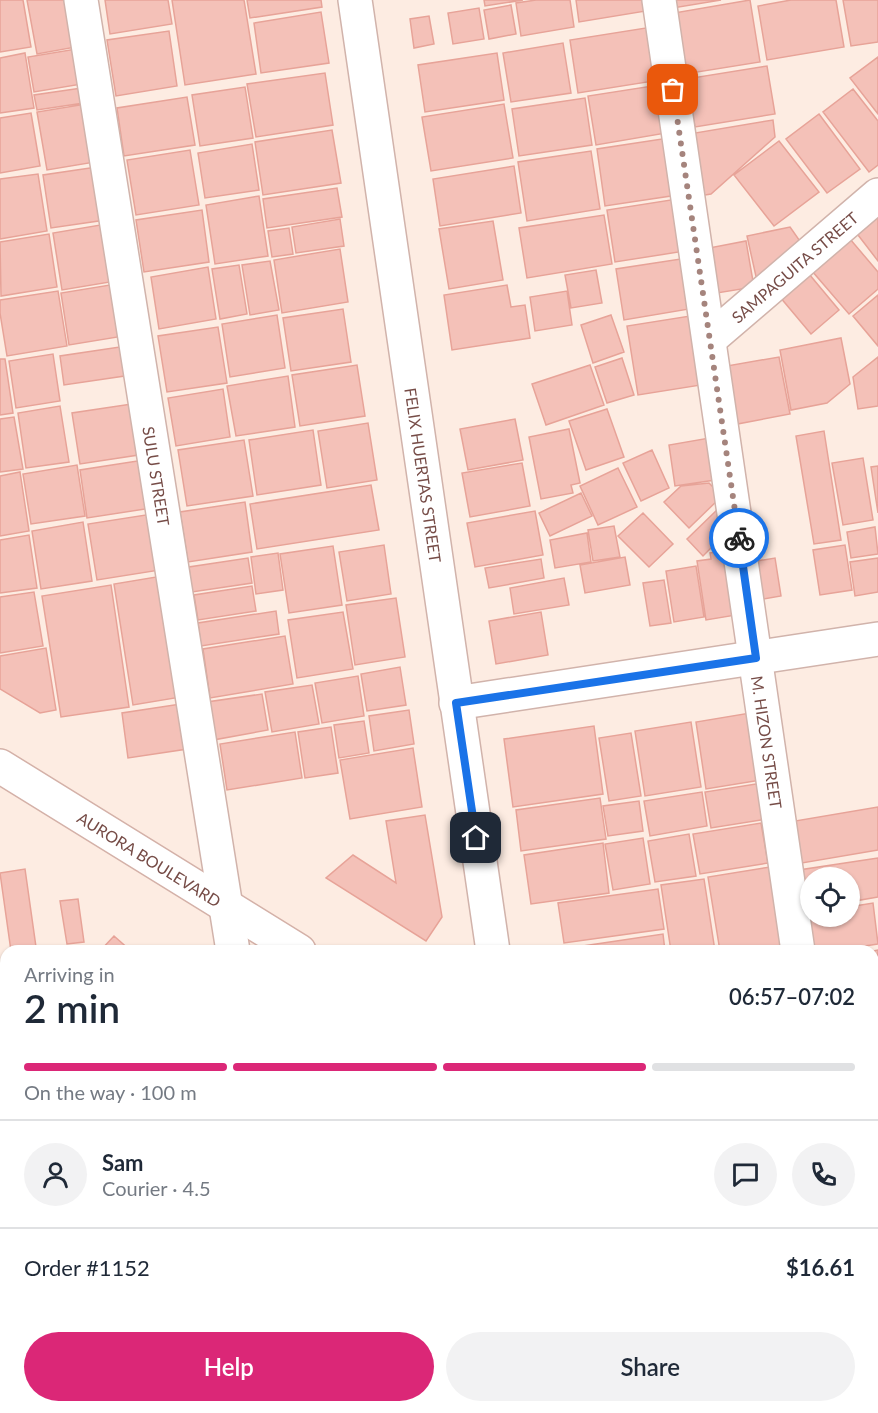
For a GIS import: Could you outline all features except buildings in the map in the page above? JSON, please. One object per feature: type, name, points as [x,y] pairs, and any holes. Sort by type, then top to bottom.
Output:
[{"type":"street","name":"SULU STREET","points":[[81,0],[232,945]]},
{"type":"street","name":"FELIX HUERTAS STREET","points":[[355,0],[492,945]]},
{"type":"street","name":"M. HIZON STREET","points":[[659,0],[797,945]]},
{"type":"street","name":"SAMPAGUITA STREET","points":[[710,339],[878,195]]},
{"type":"street","points":[[456,703],[878,639]]},
{"type":"street","name":"AURORA BOULEVARD","points":[[0,766],[289,945]]},
{"type":"way so far","points":[[673,90],[739,538]]},
{"type":"route","points":[[476,838],[456,703],[756,658],[739,538]]}]
